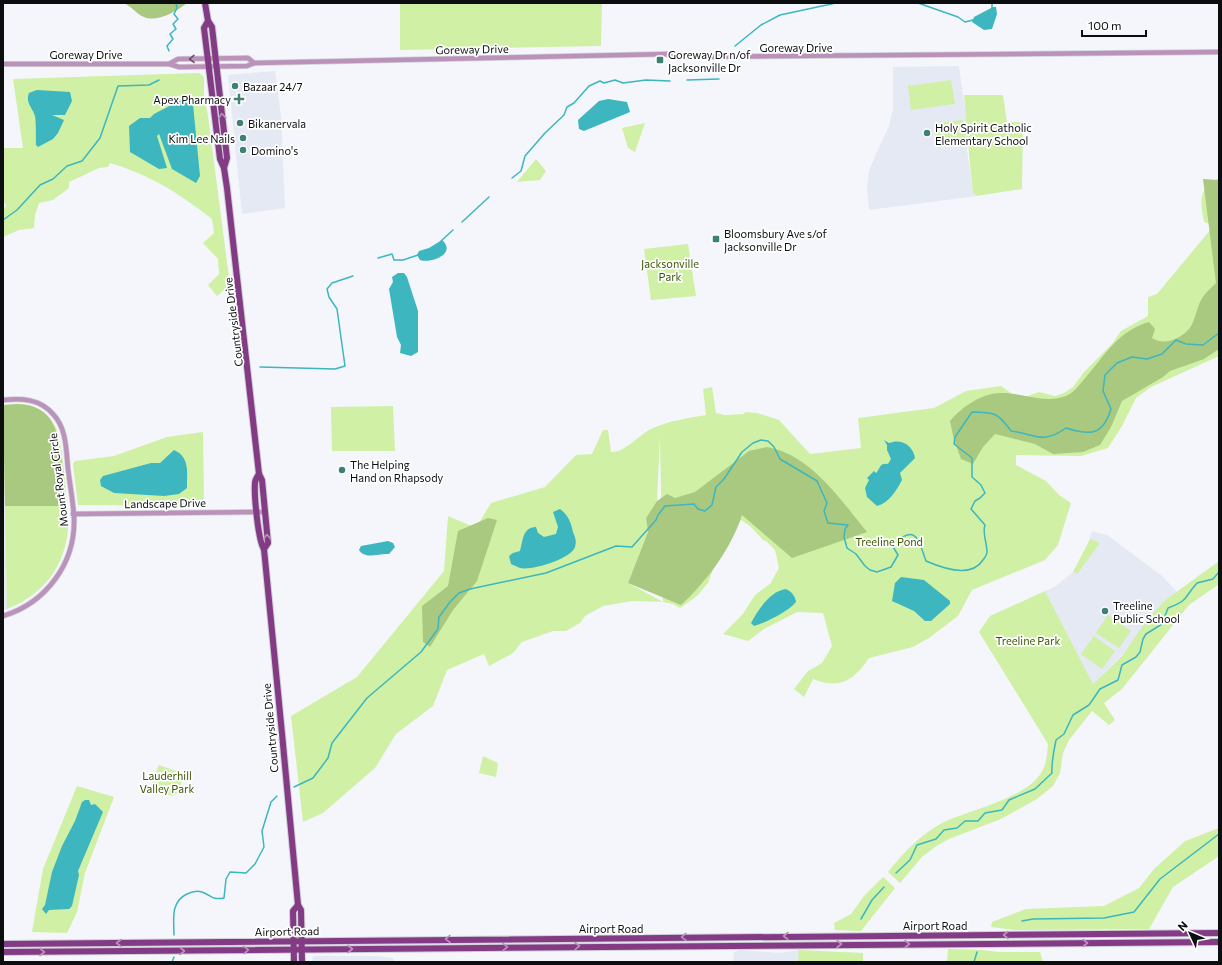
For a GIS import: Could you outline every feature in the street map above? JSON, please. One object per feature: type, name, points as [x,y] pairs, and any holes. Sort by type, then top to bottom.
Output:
[{"type":"main road","name":"Countryside Drive","points":[[205,3],[208,21],[212,27],[217,66],[227,158],[224,168]]},
{"type":"main road","name":"Countryside Drive","points":[[208,21],[204,28],[208,66],[220,159],[224,168],[246,348],[259,474],[262,480],[268,543],[264,549]]},
{"type":"main road","name":"Countryside Drive","points":[[259,474],[255,481],[257,511],[260,544],[264,549],[290,835],[298,905],[301,910],[302,962]]},
{"type":"main road","name":"Countryside Drive","points":[[294,962],[293,911],[298,905]]},
{"type":"main road","name":"Airport Road","points":[[3,944],[1219,933]]},
{"type":"main road","name":"Airport Road","points":[[3,952],[1219,942]]},
{"type":"street","name":"Goreway Drive","points":[[3,64],[169,64],[179,67],[247,66],[254,62],[669,54],[702,56],[1219,52]]},
{"type":"street","name":"Goreway Drive","points":[[169,64],[178,59],[208,58],[248,58],[254,62]]},
{"type":"street","name":"Mount Royal Circle","points":[[3,400],[20,398],[36,402],[46,407],[59,421],[65,438],[73,514],[72,543],[67,558],[57,577],[33,602],[3,616]]},
{"type":"street","name":"Landscape Drive","points":[[73,514],[265,512]]},
{"type":"shaded area","name":"Holy Spirit Catholic Elementary School","points":[[959,66],[969,140],[967,150],[973,193],[977,196],[869,210],[867,188],[869,170],[889,126],[893,109],[893,67]]},
{"type":"shaded area","points":[[275,71],[281,116],[285,208],[242,214],[228,75]]},
{"type":"shaded area","points":[[3,444],[5,476],[7,609],[3,610]]},
{"type":"shaded area","name":"Treeline Public School","points":[[1092,531],[1107,535],[1162,576],[1177,592],[1164,601],[1122,655],[1093,684],[1045,591],[1056,586],[1073,572],[1088,545]]},
{"type":"shaded area","points":[[741,950],[780,953],[799,950],[799,961],[733,962],[734,952]]},
{"type":"shaded area","points":[[313,956],[378,956],[393,958],[394,962],[312,962]]},
{"type":"green space","points":[[123,3],[187,3],[167,15],[149,18],[141,16]]},
{"type":"green space","points":[[400,3],[602,3],[601,46],[400,50]]},
{"type":"green space","points":[[199,73],[204,77],[204,94],[230,285],[217,296],[208,285],[219,274],[218,259],[203,243],[214,233],[212,219],[188,201],[164,186],[138,173],[110,163],[108,167],[99,168],[69,182],[69,188],[53,200],[39,203],[35,215],[34,228],[19,230],[3,237],[3,209],[6,206],[3,199],[3,148],[23,148],[13,79]]},
{"type":"green space","points":[[951,80],[955,104],[911,110],[908,86]]},
{"type":"green space","points":[[964,95],[1003,95],[1007,122],[1023,122],[1022,189],[977,196],[973,193]]},
{"type":"green space","points":[[962,120],[966,140],[936,143],[934,123]]},
{"type":"green space","points":[[645,123],[635,152],[628,148],[622,128]]},
{"type":"green space","points":[[536,159],[546,171],[540,180],[517,182]]},
{"type":"green space","name":"Treeline Pond","points":[[1219,178],[1219,356],[1151,387],[1136,398],[1122,426],[1108,448],[1081,456],[1016,455],[1016,465],[1046,481],[1059,495],[1071,503],[1058,545],[1045,560],[972,590],[958,616],[929,638],[913,647],[869,658],[858,672],[846,681],[831,683],[813,679],[804,697],[794,689],[808,671],[822,663],[832,646],[823,613],[797,612],[764,629],[748,641],[723,634],[743,614],[755,595],[770,584],[779,568],[775,550],[750,526],[741,520],[723,542],[708,583],[697,596],[680,608],[673,604],[663,602],[633,601],[603,606],[585,616],[580,623],[566,631],[553,631],[522,642],[513,653],[489,666],[484,654],[447,670],[433,706],[396,734],[375,768],[323,813],[303,822],[291,716],[357,677],[444,571],[448,516],[476,528],[491,503],[545,487],[576,455],[592,454],[603,430],[608,430],[611,452],[622,449],[646,432],[658,426],[678,420],[706,415],[703,389],[712,387],[716,413],[725,415],[744,414],[745,412],[757,413],[779,420],[810,454],[861,448],[858,418],[934,408],[966,391],[1001,386],[1019,399],[1039,392],[1055,396],[1064,393],[1073,387],[1084,372],[1112,344],[1121,331],[1148,316],[1148,297],[1157,294],[1211,229],[1211,224],[1204,222],[1201,202],[1204,191],[1212,182]],"holes":[[[660,436],[663,602],[628,583],[648,532],[646,518],[657,501]]]},
{"type":"green space","points":[[1203,179],[1219,180],[1219,349],[1204,359],[1170,371],[1163,377],[1122,401],[1111,427],[1100,445],[1083,452],[1053,454],[1035,444],[995,434],[983,447],[973,464],[961,459],[954,440],[950,421],[973,401],[987,395],[1002,393],[1042,399],[1066,396],[1077,388],[1113,344],[1129,331],[1138,326],[1149,322],[1155,329],[1152,338],[1162,341],[1177,338],[1189,329],[1193,323],[1202,299],[1216,283]]},
{"type":"green space","name":"Jacksonville Park","points":[[688,244],[696,296],[651,300],[644,249]]},
{"type":"green space","points":[[18,404],[30,406],[40,410],[47,415],[56,431],[63,468],[67,506],[5,506],[3,405]]},
{"type":"green space","points":[[24,404],[38,409],[46,414],[55,426],[58,434],[64,474],[68,533],[59,563],[48,580],[34,594],[17,605],[7,609],[3,405]]},
{"type":"green space","points":[[393,406],[395,451],[332,451],[331,407]]},
{"type":"green space","points":[[203,432],[204,506],[78,505],[73,464],[75,461],[114,456],[167,437]]},
{"type":"green space","points":[[767,447],[783,452],[797,459],[811,469],[835,493],[867,532],[792,558],[742,515],[725,552],[717,564],[700,586],[681,605],[628,583],[648,532],[646,518],[657,501],[667,494],[675,498],[695,492],[749,451]]},
{"type":"green space","points":[[488,518],[497,520],[477,581],[453,610],[430,647],[423,642],[422,606],[448,586],[458,531]]},
{"type":"green space","points":[[1090,539],[1100,543],[1077,574],[1073,572]]},
{"type":"green space","name":"Treeline Park","points":[[1219,561],[1219,584],[1189,605],[1122,689],[1104,703],[1115,720],[1109,725],[1092,711],[1069,740],[1063,753],[1060,773],[1053,786],[1037,799],[1001,819],[949,839],[935,847],[922,857],[900,883],[888,872],[900,857],[928,832],[955,817],[997,802],[1023,790],[1034,782],[1044,766],[1048,744],[979,632],[990,616],[1045,591],[1093,684],[1122,656],[1146,621],[1164,601]]},
{"type":"green space","points":[[1108,615],[1131,631],[1119,648],[1096,633]]},
{"type":"green space","points":[[1094,636],[1115,651],[1102,669],[1081,654]]},
{"type":"green space","points":[[483,756],[498,763],[496,777],[479,773]]},
{"type":"green space","name":"Lauderhill Valley Park","points":[[159,765],[184,774],[178,793],[172,796],[150,788]]},
{"type":"green space","points":[[77,786],[114,797],[85,873],[77,912],[67,933],[32,932],[43,869]]},
{"type":"green space","points":[[1219,828],[1219,856],[1173,887],[1149,929],[1015,930],[991,927],[992,922],[1026,909],[1104,906],[1139,888],[1154,869],[1185,841]]},
{"type":"green space","points":[[883,877],[895,888],[861,931],[835,930],[834,923],[851,914],[864,896]]},
{"type":"green space","points":[[948,949],[998,952],[1040,952],[1043,962],[947,962]]},
{"type":"green space","points":[[799,950],[863,953],[863,962],[798,962]]},
{"type":"water","points":[[993,7],[996,7],[997,14],[992,29],[984,30],[972,22],[974,17]]},
{"type":"water","points":[[37,90],[70,92],[72,101],[65,115],[52,115],[64,120],[58,133],[53,139],[38,147],[36,145],[35,116],[28,100],[29,93]]},
{"type":"water","points":[[185,98],[193,104],[200,176],[196,183],[172,169],[159,134],[157,136],[167,168],[159,169],[130,152],[129,126],[140,118],[150,118],[154,114]]},
{"type":"water","points":[[608,99],[627,102],[630,112],[584,131],[579,129],[578,120],[599,101]]},
{"type":"water","points":[[442,240],[447,249],[445,253],[436,259],[425,261],[420,260],[417,255],[419,251],[429,248]]},
{"type":"water","points":[[398,273],[404,273],[407,277],[418,311],[418,352],[411,356],[400,353],[401,345],[397,337],[389,289],[393,282],[392,277]]},
{"type":"water","points":[[884,440],[889,443],[898,441],[906,444],[912,449],[915,458],[900,473],[902,480],[892,496],[877,506],[867,497],[865,488],[869,480],[867,478],[874,471],[876,473],[882,465],[888,464],[891,459]]},
{"type":"water","points":[[174,450],[183,457],[187,471],[187,488],[179,494],[164,496],[114,493],[101,486],[100,480],[103,476],[151,463],[160,463]]},
{"type":"water","points":[[560,509],[569,519],[575,537],[576,545],[572,551],[559,560],[533,568],[520,568],[511,564],[509,556],[520,551],[524,536],[528,529],[536,527],[538,533],[544,537],[556,534],[558,527],[553,512]]},
{"type":"water","points":[[388,541],[393,543],[395,547],[389,554],[365,555],[359,550],[361,546]]},
{"type":"water","points":[[901,577],[924,580],[950,601],[950,604],[931,621],[925,621],[914,611],[892,601],[895,583]]},
{"type":"water","points":[[786,589],[793,594],[796,602],[776,616],[754,626],[751,623],[765,602],[775,593]]},
{"type":"water","points":[[89,800],[91,805],[95,804],[103,812],[78,871],[79,875],[72,906],[69,909],[49,910],[46,914],[42,909],[45,905],[52,872],[82,802]]},
{"type":"waterway","points":[[169,51],[167,46],[173,39],[170,34],[176,29],[173,24],[178,19],[174,14],[177,8],[176,3]]},
{"type":"waterway","points":[[735,46],[761,25],[780,15],[836,3]]},
{"type":"waterway","points":[[918,3],[958,17],[965,22],[973,20]]},
{"type":"waterway","points":[[992,3],[992,9]]},
{"type":"waterway","points":[[687,80],[719,79]]},
{"type":"waterway","points":[[3,220],[17,210],[40,185],[53,179],[67,166],[82,161],[100,138],[118,86],[149,85],[159,80]]},
{"type":"waterway","points":[[512,178],[521,171],[525,156],[545,133],[564,115],[567,107],[574,103],[589,86],[600,81],[604,83],[615,80],[623,83],[646,80],[670,81]]},
{"type":"waterway","points":[[462,222],[489,197]]},
{"type":"waterway","points":[[441,241],[453,230]]},
{"type":"waterway","points":[[378,258],[392,254],[394,260],[403,260],[418,255]]},
{"type":"waterway","points":[[260,367],[335,369],[345,366],[337,309],[329,297],[327,289],[332,283],[353,276]]},
{"type":"waterway","points":[[294,787],[313,778],[328,758],[332,743],[367,698],[421,652],[438,629],[439,617],[459,593],[470,589],[546,573],[616,546],[632,547],[656,520],[665,506],[694,504],[698,509],[705,511],[712,505],[716,487],[724,479],[742,452],[753,443],[761,440],[768,441],[774,447],[780,459],[817,481],[827,503],[824,511],[828,523],[848,525],[845,529],[844,537],[847,548],[856,554],[870,570],[877,572],[891,567],[898,555],[892,545],[900,538],[906,535],[911,535],[915,536],[918,540],[926,561],[948,569],[964,571],[978,566],[987,553],[984,532],[985,525],[971,509],[975,501],[985,493],[981,485],[972,477],[972,458],[954,444],[955,437],[972,412],[991,413],[1003,420],[1011,431],[1039,437],[1051,436],[1066,428],[1082,432],[1095,431],[1100,429],[1104,424],[1111,409],[1103,391],[1105,375],[1117,363],[1132,357],[1147,359],[1162,354],[1176,340],[1186,344],[1203,345],[1219,333]]},
{"type":"waterway","points":[[896,873],[910,860],[917,845],[936,839],[944,830],[957,828],[965,821],[978,821],[985,813],[1002,810],[1009,800],[1035,789],[1052,773],[1052,762],[1056,740],[1064,734],[1073,715],[1089,705],[1100,689],[1118,680],[1122,665],[1136,657],[1140,652],[1143,639],[1146,634],[1162,624],[1168,608],[1183,601],[1197,583],[1213,579],[1219,572]]},
{"type":"waterway","points":[[174,935],[175,907],[182,897],[198,891],[206,893],[214,898],[224,898],[226,879],[230,872],[246,873],[255,864],[264,847],[262,831],[271,802],[277,796]]},
{"type":"waterway","points":[[1022,921],[1033,919],[1104,918],[1134,912],[1160,879],[1219,834]]},
{"type":"waterway","points":[[861,919],[872,900],[884,887]]},
{"type":"waterway","points":[[974,962],[977,952]]},
{"type":"waterway","points":[[172,962],[174,957]]},
{"type":"place","name":"Goreway Dr n/of Jacksonville Dr","points":[[660,60]]},
{"type":"place","name":"Bazaar 24/7","points":[[235,86]]},
{"type":"place","name":"Apex Pharmacy","points":[[239,99]]},
{"type":"place","name":"Bikanervala","points":[[240,123]]},
{"type":"place","name":"Holy Spirit Catholic Elementary School","points":[[927,133]]},
{"type":"place","name":"Kim Lee Nails","points":[[243,138]]},
{"type":"place","name":"Domino's","points":[[243,150]]},
{"type":"place","name":"Bloomsbury Ave s/of Jacksonville Dr","points":[[716,239]]},
{"type":"place","name":"The Helping Hand on Rhapsody","points":[[342,470]]},
{"type":"place","name":"Treeline Public School","points":[[1105,611]]}]
